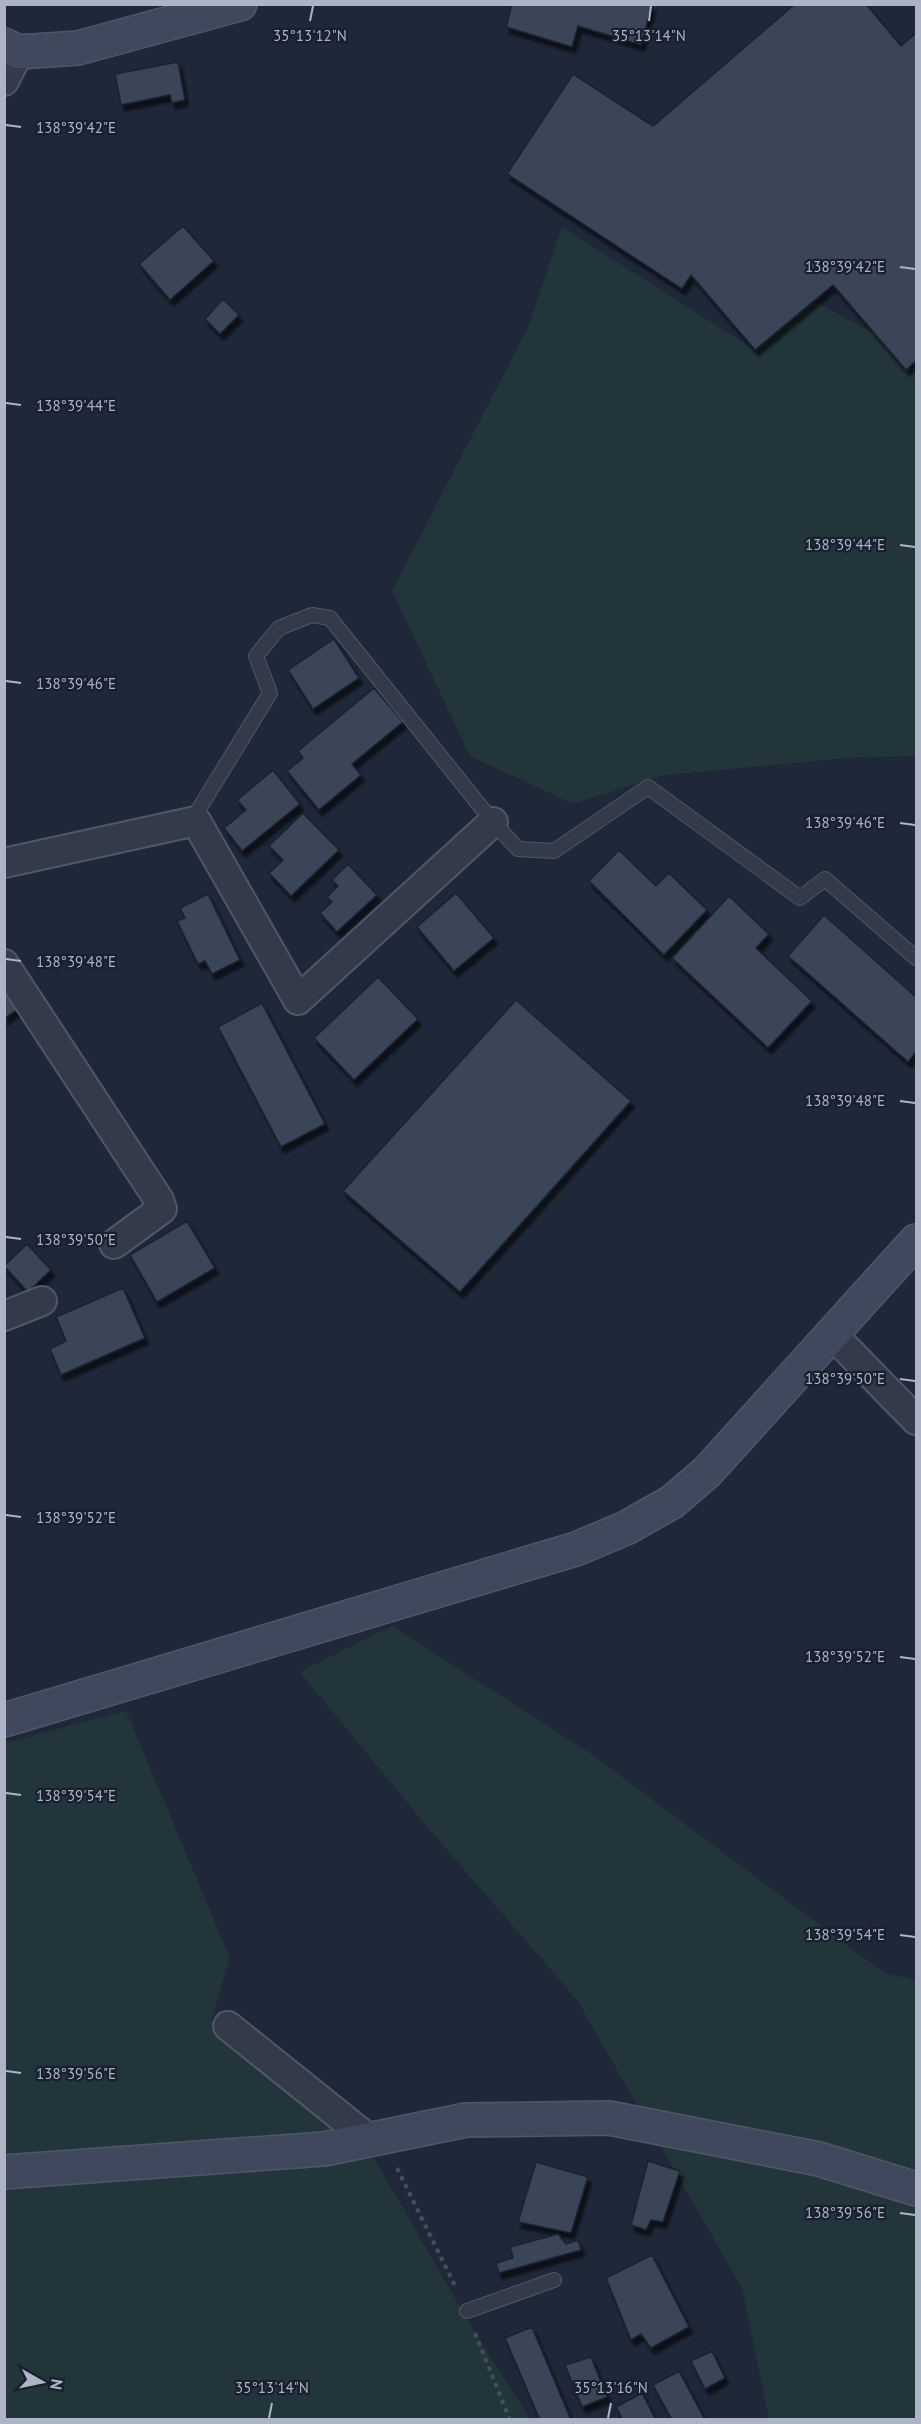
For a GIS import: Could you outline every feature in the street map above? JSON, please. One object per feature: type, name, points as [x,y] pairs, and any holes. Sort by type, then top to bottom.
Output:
[{"type":"street","points":[[9,59],[78,48],[240,4]]},
{"type":"street","points":[[4,863],[196,821],[298,1000],[493,822]]},
{"type":"street","points":[[4,964],[159,1200],[162,1209],[114,1244]]},
{"type":"street","points":[[4,1720],[576,1549],[627,1528],[672,1502],[707,1472],[916,1241]]},
{"type":"street","points":[[4,1316],[42,1301]]},
{"type":"street","points":[[832,1334],[916,1420]]},
{"type":"street","points":[[228,2026],[376,2139]]},
{"type":"street","points":[[4,2172],[324,2149],[466,2120],[609,2118],[819,2159],[916,2190]]},
{"type":"lane","points":[[191,822],[270,693],[256,656],[279,628],[312,615],[330,618],[493,822],[518,849],[554,851],[648,787],[800,898],[825,879],[916,958]]},
{"type":"lane","points":[[467,2311],[554,2280]]},
{"type":"path","points":[[376,2139],[467,2311],[484,2360],[510,2420]]},
{"type":"green space","points":[[562,227],[755,350],[813,301],[916,355],[916,756],[845,758],[659,776],[573,804],[470,756],[392,591],[529,325]]},
{"type":"green space","points":[[392,1626],[590,1753],[884,1973],[916,1980],[916,2419],[769,2419],[742,2288],[577,2000],[429,1829],[300,1672]]},
{"type":"green space","points":[[126,1711],[230,1958],[211,2021],[370,2151],[475,2333],[530,2419],[5,2420],[5,1743]]},
{"type":"building","points":[[512,4],[648,4],[652,6],[641,45],[578,26],[572,47],[506,27]]},
{"type":"building","points":[[795,4],[866,4],[901,46],[916,33],[916,361],[906,370],[833,285],[755,350],[691,275],[682,289],[507,174],[573,74],[653,126]]},
{"type":"building","points":[[178,62],[185,100],[172,103],[170,95],[121,105],[115,74]]},
{"type":"building","points":[[183,226],[214,261],[170,300],[139,264]]},
{"type":"building","points":[[223,299],[239,315],[220,334],[205,319]]},
{"type":"building","points":[[334,639],[359,678],[313,709],[288,670]]},
{"type":"building","points":[[374,688],[403,722],[352,764],[361,775],[319,810],[287,771],[303,758],[298,751]]},
{"type":"building","points":[[273,770],[300,804],[242,851],[224,828],[246,810],[237,800]]},
{"type":"building","points":[[303,813],[339,850],[291,896],[269,873],[283,860],[269,846]]},
{"type":"building","points":[[619,850],[656,886],[669,873],[707,910],[664,955],[589,881]]},
{"type":"building","points":[[348,864],[377,895],[337,932],[320,913],[332,902],[327,897],[338,886],[332,880]]},
{"type":"building","points":[[456,893],[494,938],[454,971],[417,927]]},
{"type":"building","points":[[208,894],[240,960],[212,974],[205,961],[198,964],[177,921],[185,918],[180,908]]},
{"type":"building","points":[[729,896],[769,934],[756,948],[812,1001],[768,1048],[672,958]]},
{"type":"building","points":[[824,915],[916,997],[916,1052],[908,1062],[788,956]]},
{"type":"building","points":[[378,977],[418,1019],[354,1080],[314,1038]]},
{"type":"building","points":[[4,989],[19,1008],[4,1019]]},
{"type":"building","points":[[516,1000],[631,1101],[460,1292],[343,1191]]},
{"type":"building","points":[[262,1003],[325,1124],[281,1147],[218,1027]]},
{"type":"building","points":[[187,1221],[215,1268],[157,1302],[130,1255]]},
{"type":"building","points":[[27,1244],[51,1270],[28,1292],[4,1266]]},
{"type":"building","points":[[123,1288],[145,1338],[61,1375],[50,1349],[66,1341],[56,1317]]},
{"type":"building","points":[[648,2161],[680,2171],[663,2222],[651,2220],[646,2230],[631,2225]]},
{"type":"building","points":[[536,2162],[588,2177],[571,2233],[518,2222]]},
{"type":"building","points":[[558,2234],[566,2244],[578,2240],[581,2250],[499,2273],[496,2263],[513,2258],[510,2247]]},
{"type":"building","points":[[652,2255],[689,2327],[651,2348],[641,2334],[631,2340],[606,2278]]},
{"type":"building","points":[[532,2327],[571,2420],[540,2420],[505,2338]]},
{"type":"building","points":[[712,2351],[725,2378],[705,2389],[691,2361]]},
{"type":"building","points":[[591,2357],[607,2397],[582,2407],[565,2365]]},
{"type":"building","points":[[679,2371],[705,2420],[672,2420],[653,2385]]},
{"type":"building","points":[[642,2393],[656,2420],[623,2420],[616,2407]]}]
